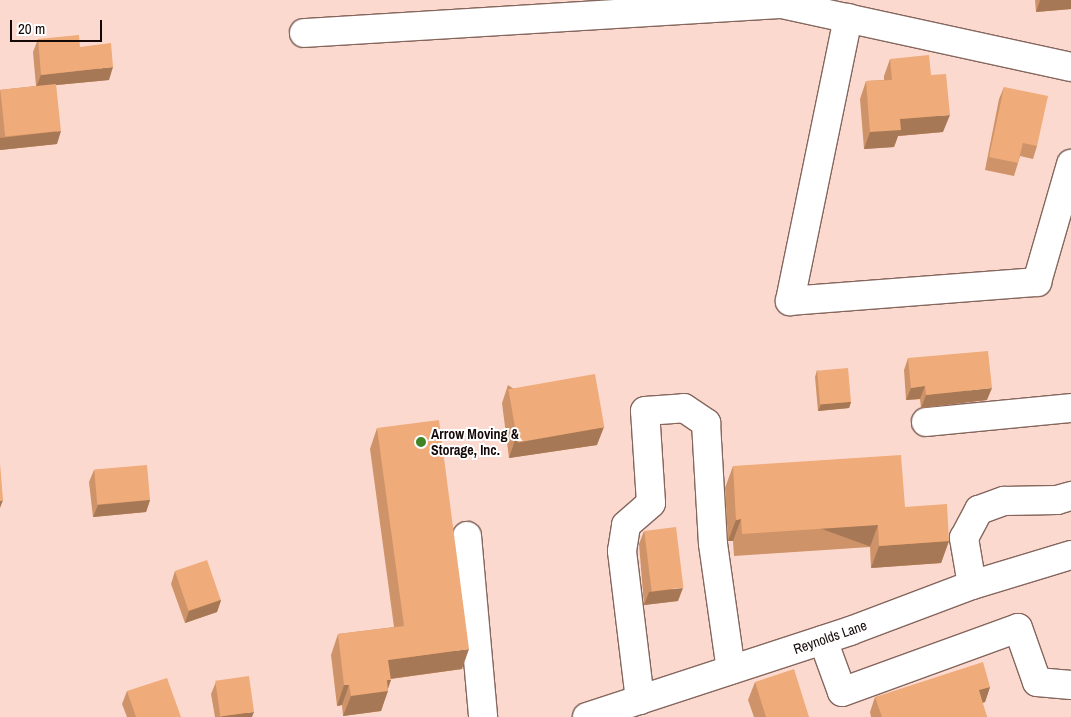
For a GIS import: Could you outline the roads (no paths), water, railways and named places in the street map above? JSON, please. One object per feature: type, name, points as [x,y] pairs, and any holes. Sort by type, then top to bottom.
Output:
[{"type":"street","points":[[304,32],[782,4],[1071,67]]},
{"type":"street","points":[[848,18],[790,301],[1037,282],[1071,164]]},
{"type":"street","points":[[640,700],[622,552],[626,525],[651,504],[645,411],[684,408],[706,424],[713,544],[731,670]]},
{"type":"street","points":[[926,422],[1071,408]]},
{"type":"street","points":[[972,585],[964,538],[979,510],[1004,501],[1057,500],[1071,496]]},
{"type":"street","points":[[466,536],[483,717]]},
{"type":"street","name":"Reynolds Lane","points":[[597,715],[823,640],[972,585],[1071,555]]},
{"type":"street","points":[[823,640],[842,692],[1018,628],[1037,682],[1071,685]]},
{"type":"place","name":"Arrow Moving & Storage, Inc.","points":[[421,442]]}]
